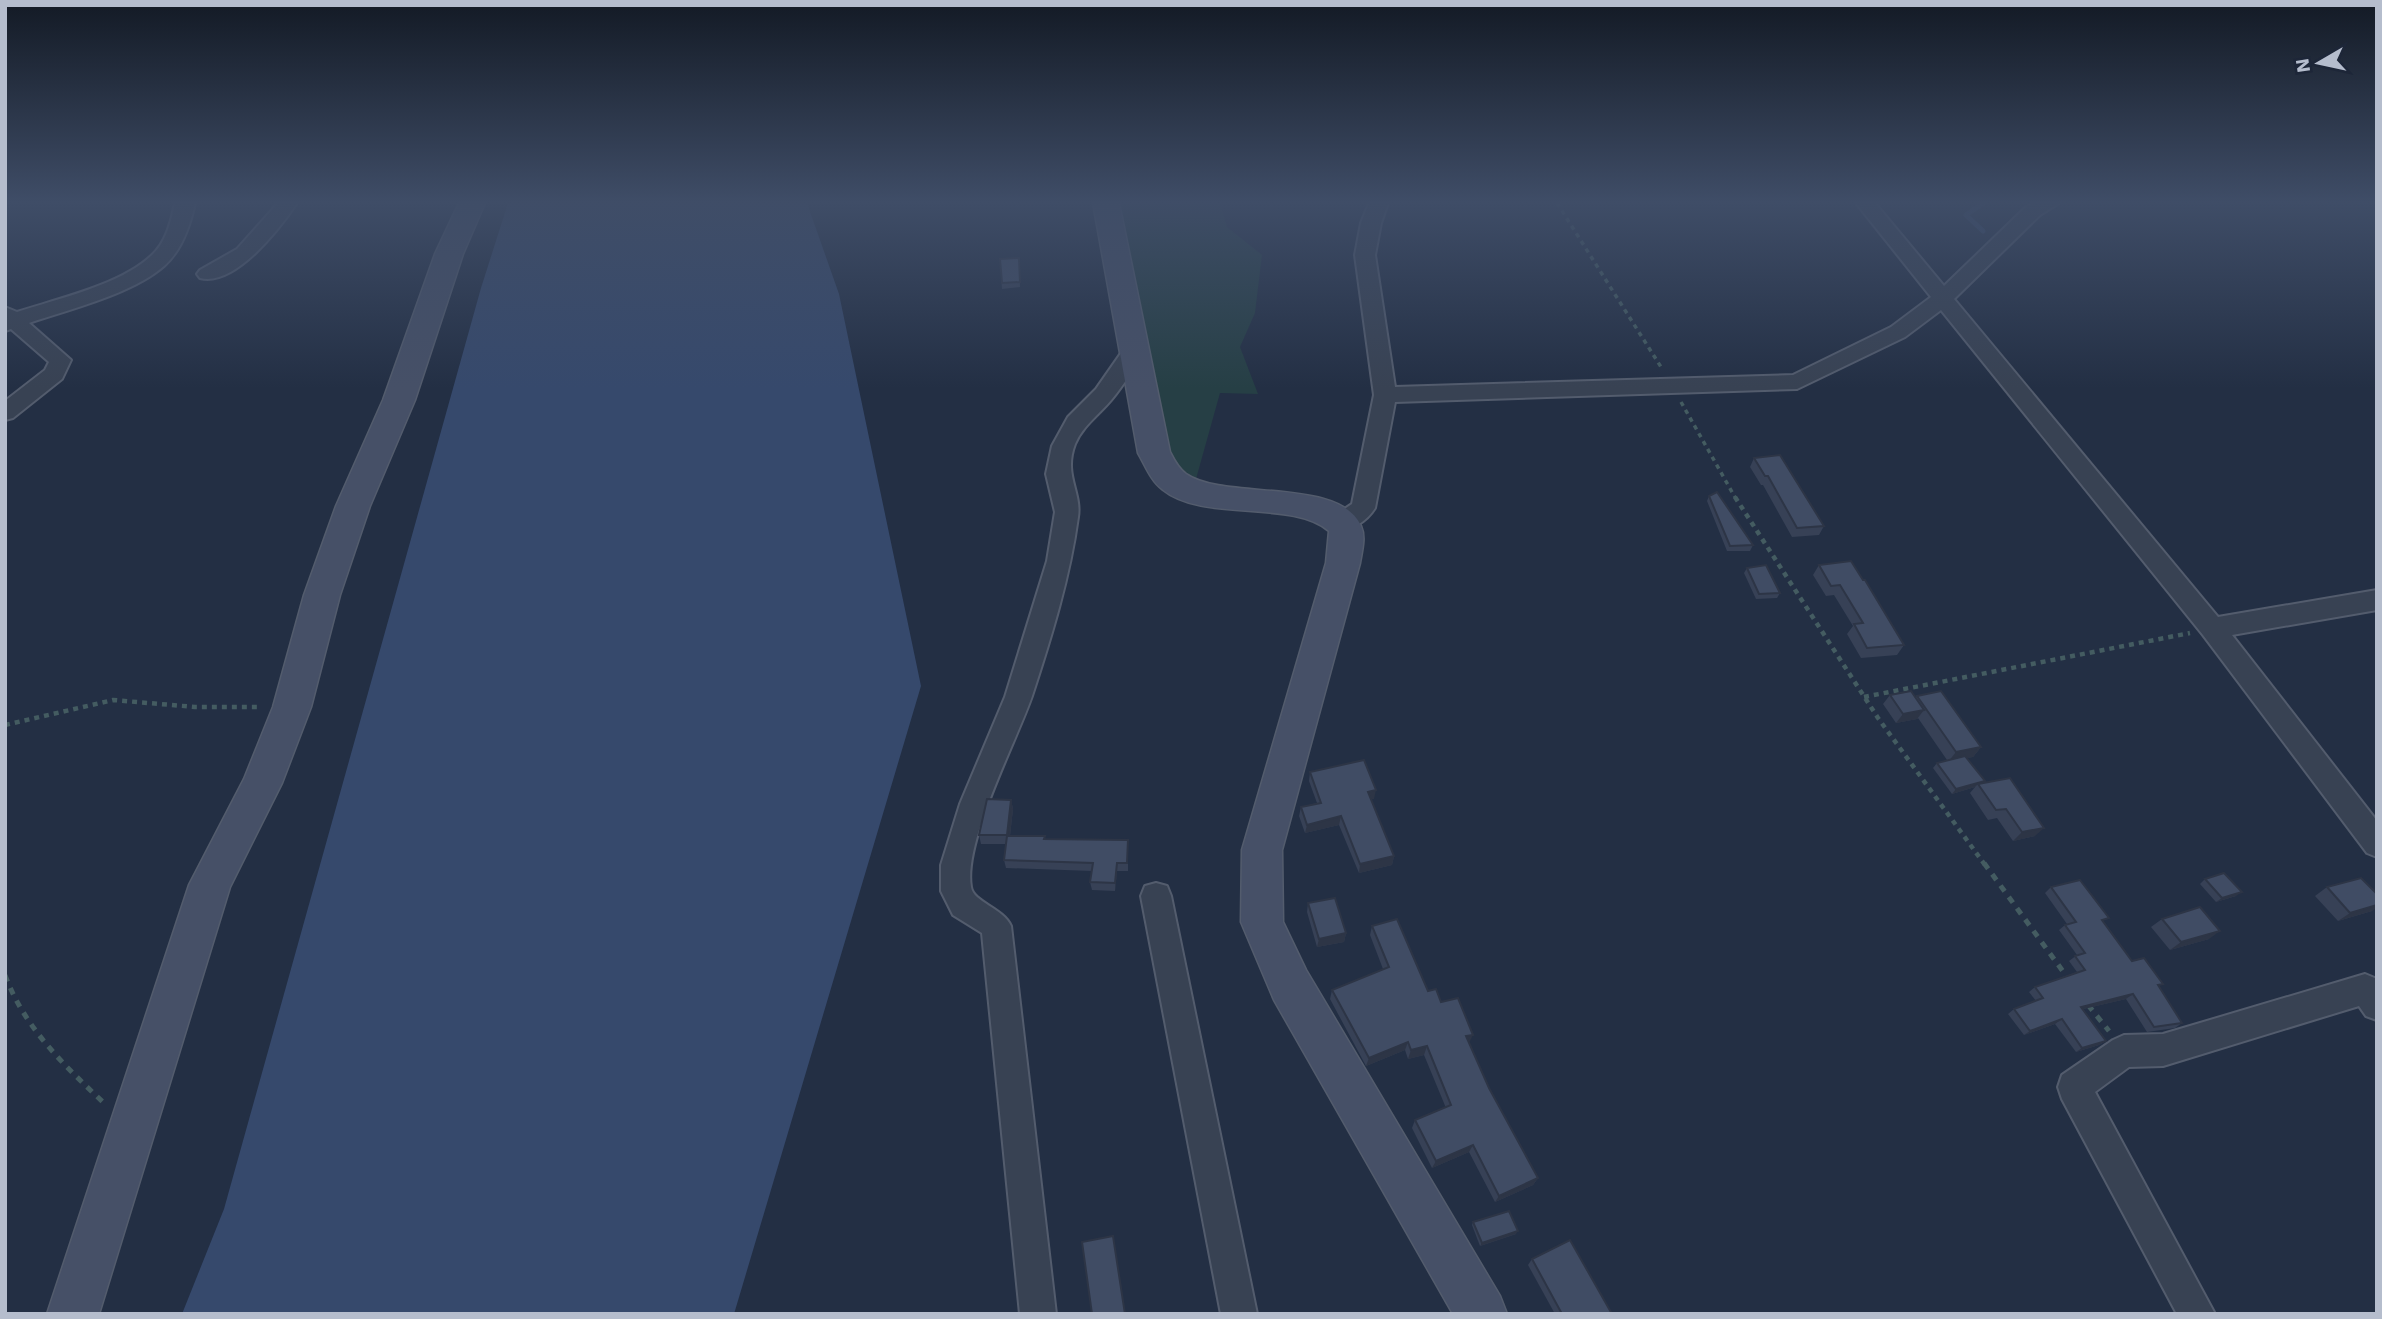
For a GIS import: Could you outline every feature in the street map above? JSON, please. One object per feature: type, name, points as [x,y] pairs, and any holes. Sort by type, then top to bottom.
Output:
[{"type":"main road","points":[[73,1314],[210,885],[262,783],[292,708],[331,569],[353,506],[399,401],[446,265]]},
{"type":"main road","points":[[1118,265],[1154,453],[1173,482],[1198,494],[1311,508],[1331,514],[1343,522],[1347,533],[1343,564],[1262,850],[1262,922],[1290,985],[1482,1314]]},
{"type":"street","points":[[8,319],[121,281],[153,265]]},
{"type":"street","points":[[207,274],[230,265]]},
{"type":"street","points":[[1343,522],[1363,508],[1385,395],[1366,265]]},
{"type":"street","points":[[1916,265],[2212,628],[2377,844]]},
{"type":"street","points":[[1385,395],[1797,382],[1898,332],[1943,298],[1978,265]]},
{"type":"street","points":[[5,413],[54,374],[60,360],[8,319]]},
{"type":"street","points":[[1038,1314],[996,926],[964,905],[956,891],[956,865],[974,804],[1018,696],[1059,561],[1066,512],[1058,474],[1063,446],[1076,422],[1104,394],[1134,351]]},
{"type":"street","points":[[2212,628],[2377,600]]},
{"type":"street","points":[[1156,896],[1239,1314]]},
{"type":"street","points":[[2197,1314],[2074,1087],[2124,1051],[2163,1050],[2365,989],[2377,1005]]},
{"type":"path","points":[[1596,265],[1673,387],[1718,471],[1864,697],[2073,985]]},
{"type":"path","points":[[1864,697],[2212,628]]},
{"type":"path","points":[[5,725],[113,700],[195,707],[292,708]]},
{"type":"path","points":[[5,975],[12,997],[50,1051],[133,1130]]},
{"type":"path","points":[[2081,996],[2124,1051]]},
{"type":"green space","points":[[1126,265],[1261,265],[1255,313],[1240,347],[1258,394],[1220,393],[1196,479],[1171,462]]},
{"type":"water","points":[[488,265],[829,265],[839,294],[921,686],[734,1314],[182,1314],[224,1209]]},
{"type":"building","points":[[1000,265],[1019,265],[1020,282],[1002,283]]},
{"type":"building","points":[[1780,455],[1824,526],[1797,528],[1768,476],[1765,476],[1754,458]]},
{"type":"building","points":[[1717,492],[1753,545],[1730,546],[1709,496]]},
{"type":"building","points":[[1851,561],[1904,645],[1867,648],[1854,624],[1863,623],[1840,585],[1831,586],[1819,565]]},
{"type":"building","points":[[1766,565],[1780,593],[1759,594],[1747,568]]},
{"type":"building","points":[[1911,691],[1924,710],[1903,714],[1890,695]]},
{"type":"building","points":[[1941,691],[1981,747],[1956,752],[1917,696]]},
{"type":"building","points":[[1965,756],[1985,781],[1956,789],[1937,763]]},
{"type":"building","points":[[1364,760],[1376,790],[1368,792],[1394,856],[1360,864],[1341,816],[1307,825],[1301,807],[1321,803],[1310,772]]},
{"type":"building","points":[[2010,778],[2044,828],[2022,832],[2006,809],[1996,810],[1978,784]]},
{"type":"building","points":[[987,799],[1011,800],[1007,835],[979,835]]},
{"type":"building","points":[[1007,836],[1128,840],[1127,863],[1117,863],[1115,883],[1090,882],[1093,863],[1004,860]]},
{"type":"building","points":[[2224,873],[2242,892],[2222,898],[2205,879]]},
{"type":"building","points":[[2361,878],[2377,894],[2377,905],[2350,913],[2327,887]]},
{"type":"building","points":[[2080,880],[2109,918],[2102,920],[2132,961],[2144,958],[2163,984],[2158,985],[2182,1023],[2154,1027],[2133,994],[2081,1007],[2106,1041],[2082,1048],[2062,1019],[2030,1031],[2014,1009],[2043,998],[2035,987],[2085,970],[2075,956],[2085,953],[2065,925],[2076,922],[2051,887]]},
{"type":"building","points":[[1335,898],[1346,933],[1319,939],[1308,903]]},
{"type":"building","points":[[2200,907],[2220,931],[2181,942],[2162,919]]},
{"type":"building","points":[[1397,919],[1428,991],[1436,989],[1441,1002],[1458,998],[1473,1035],[1466,1036],[1489,1088],[1538,1178],[1499,1196],[1473,1145],[1436,1161],[1415,1120],[1451,1105],[1427,1046],[1411,1050],[1408,1042],[1369,1058],[1332,990],[1389,967],[1372,926]]},
{"type":"building","points":[[1509,1211],[1518,1231],[1482,1243],[1473,1222]]},
{"type":"building","points":[[1113,1236],[1125,1314],[1092,1314],[1082,1242]]},
{"type":"building","points":[[1570,1240],[1612,1314],[1562,1314],[1532,1259]]}]
